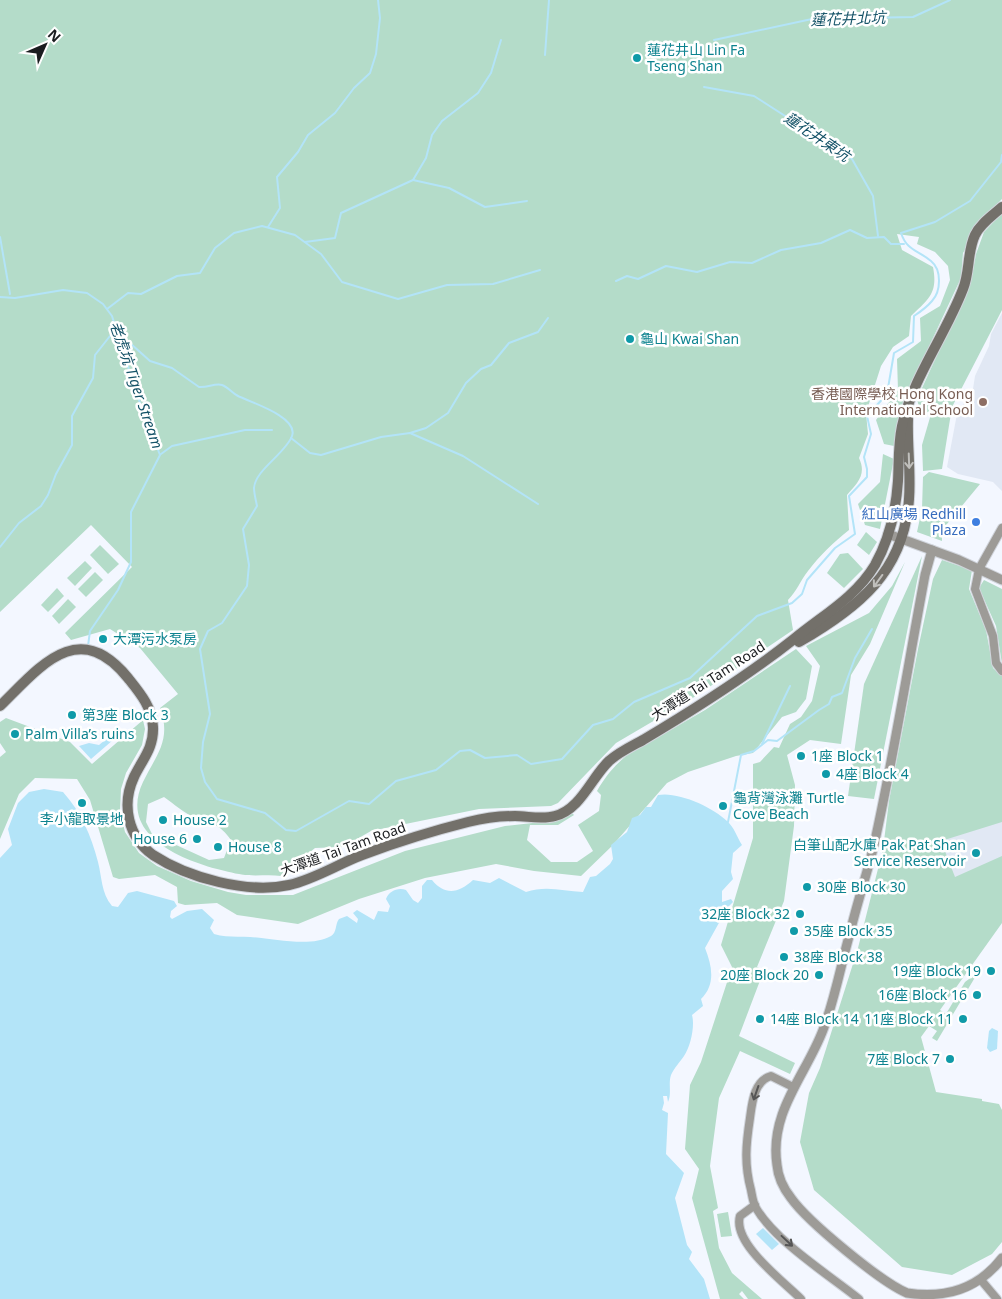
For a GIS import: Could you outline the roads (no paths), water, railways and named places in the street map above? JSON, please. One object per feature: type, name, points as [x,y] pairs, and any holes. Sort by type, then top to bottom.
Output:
[{"type":"main road","name":"大潭道 Tai Tam Road","points":[[0,706],[34,671],[58,654],[70,650],[85,650],[109,660],[123,672],[142,697],[152,724],[150,749],[135,776],[128,795],[128,816],[136,838],[153,855],[195,874],[234,885],[273,887],[300,882],[396,843],[470,822],[505,816],[547,818],[560,814],[572,806],[605,765],[616,756],[713,698],[784,648],[834,610],[859,586],[874,566],[888,534],[897,493],[900,434],[911,395],[962,291],[975,235],[981,226],[1002,207]]},
{"type":"main road","name":"大潭道 Tai Tam Road","points":[[784,648],[796,644],[819,630],[864,598],[886,571],[901,538],[909,499],[908,432],[911,395]]},
{"type":"street","points":[[1002,528],[975,588],[994,636],[996,662],[1002,671]]},
{"type":"street","points":[[888,534],[932,550],[1002,580]]},
{"type":"street","points":[[932,550],[874,846],[823,1030],[793,1087],[779,1126],[776,1159],[784,1188],[801,1211],[878,1276],[905,1292],[925,1297],[944,1298],[964,1291],[981,1280],[1002,1258]]},
{"type":"street","points":[[793,1087],[770,1076],[761,1081],[752,1104],[745,1156],[746,1172],[755,1205],[788,1243],[859,1299]]},
{"type":"street","points":[[755,1205],[744,1211],[740,1216],[739,1228],[742,1236],[750,1248],[801,1299]]},
{"type":"street","points":[[981,1280],[997,1299]]},
{"type":"water","points":[[110,736],[113,740],[91,759],[79,746],[89,743],[99,745]]},
{"type":"water","points":[[44,789],[63,792],[80,816],[89,833],[104,890],[112,906],[118,907],[128,893],[137,891],[174,901],[177,906],[171,911],[170,917],[172,919],[187,911],[202,909],[214,920],[210,928],[214,934],[302,942],[322,940],[331,936],[339,919],[347,916],[357,923],[358,919],[353,913],[357,910],[374,920],[378,911],[388,912],[390,906],[386,899],[389,894],[397,889],[406,890],[413,900],[418,903],[422,898],[422,886],[427,880],[432,880],[442,889],[452,891],[463,888],[473,880],[490,883],[499,878],[526,892],[548,889],[583,892],[590,877],[596,876],[613,859],[611,845],[627,832],[632,818],[640,815],[646,807],[651,807],[658,795],[675,795],[694,801],[721,816],[732,826],[742,845],[733,853],[731,872],[733,879],[722,891],[722,902],[731,899],[733,902],[722,913],[720,921],[705,948],[711,968],[711,981],[701,999],[703,1006],[692,1015],[693,1030],[690,1041],[684,1056],[671,1075],[669,1099],[668,1102],[667,1096],[663,1096],[662,1110],[668,1113],[666,1154],[684,1173],[675,1198],[687,1245],[692,1252],[689,1259],[704,1279],[710,1299],[0,1299],[0,858],[12,845],[8,829],[18,803],[29,792]]},
{"type":"water","points":[[992,1028],[998,1031],[997,1049],[990,1052],[987,1048],[989,1031]]},
{"type":"water","points":[[763,1228],[779,1244],[772,1250],[756,1234]]},
{"type":"waterway","points":[[268,227],[280,208],[277,177],[298,152],[308,135],[335,113],[354,88],[370,73],[376,54],[380,18],[378,0]]},
{"type":"waterway","points":[[545,55],[549,0]]},
{"type":"waterway","name":"蓮花井北坑","points":[[714,40],[812,19],[913,17],[950,0]]},
{"type":"waterway","points":[[305,242],[335,238],[341,213],[413,180],[426,158],[432,135],[442,121],[478,93],[491,73],[501,40]]},
{"type":"waterway","name":"蓮花井東坑","points":[[704,87],[754,96],[852,159],[873,196],[878,236]]},
{"type":"waterway","points":[[0,547],[19,523],[41,506],[48,495],[56,474],[72,445],[72,416],[93,378],[95,355],[110,336],[121,335],[150,361],[172,368],[199,387],[222,385],[238,396],[272,411],[288,423],[292,429],[292,436],[289,442],[265,468],[256,481],[254,490],[257,506],[243,529],[249,565],[247,586],[222,623],[208,631],[200,649],[210,714],[203,742],[201,768],[205,782],[217,799],[265,813],[286,830],[296,831],[349,801],[369,804],[396,781],[436,770],[460,751],[470,750],[485,758],[517,755],[531,764],[562,759],[593,725],[613,719],[634,702],[690,678],[757,616],[792,603],[802,594],[807,580],[835,548],[855,534],[849,496],[867,477],[864,457],[871,434],[867,416],[887,394],[894,353],[913,342],[914,316],[932,301],[939,286],[939,275],[935,265],[910,247],[903,239],[901,233],[935,222],[970,201],[1001,162],[1002,155]]},
{"type":"waterway","points":[[413,180],[449,188],[485,207],[527,201]]},
{"type":"waterway","points":[[107,309],[128,293],[141,294],[177,276],[200,273],[215,248],[234,233],[262,226],[295,235],[321,254],[342,282],[398,299],[447,285],[493,284],[540,270]]},
{"type":"waterway","points":[[616,281],[627,276],[638,279],[666,266],[697,272],[730,262],[752,263],[781,250],[821,243],[850,230],[867,238],[884,237],[891,244],[904,244]]},
{"type":"waterway","points":[[0,237],[10,294]]},
{"type":"waterway","name":"老虎坑 Tiger Stream","points":[[0,297],[15,298],[63,290],[87,293],[103,304],[112,316],[137,395],[160,455],[131,512],[131,562],[118,590],[90,631],[88,646]]},
{"type":"waterway","points":[[410,433],[426,428],[448,413],[466,383],[481,369],[491,365],[509,343],[538,332],[548,318]]},
{"type":"waterway","points":[[161,454],[172,446],[245,430],[272,430]]},
{"type":"waterway","points":[[291,438],[310,453],[321,455],[381,437],[410,433],[463,456],[538,504]]},
{"type":"waterway","points":[[728,822],[741,755],[754,751],[768,740],[777,741],[829,704],[832,697],[842,693],[855,658],[872,629]]},
{"type":"waterway","points":[[762,744],[790,686]]},
{"type":"place","name":"蓮花井山 Lin Fa Tseng Shan","points":[[637,58]]},
{"type":"place","name":"龜山 Kwai Shan","points":[[630,339]]},
{"type":"place","name":"香港國際學校 Hong Kong International School","points":[[983,402]]},
{"type":"place","name":"紅山廣場 Redhill Plaza","points":[[976,522]]},
{"type":"place","name":"大潭污水泵房","points":[[103,639]]},
{"type":"place","name":"第3座 Block 3","points":[[72,715]]},
{"type":"place","name":"Palm Villa’s ruins","points":[[15,734]]},
{"type":"place","name":"1座 Block 1","points":[[801,756]]},
{"type":"place","name":"4座 Block 4","points":[[826,774]]},
{"type":"place","name":"李小龍取景地","points":[[82,803]]},
{"type":"place","name":"龜背灣泳灘 Turtle Cove Beach","points":[[723,806]]},
{"type":"place","name":"House 2","points":[[163,820]]},
{"type":"place","name":"House 6","points":[[197,839]]},
{"type":"place","name":"House 8","points":[[218,847]]},
{"type":"place","name":"白筆山配水庫 Pak Pat Shan Service Reservoir","points":[[976,853]]},
{"type":"place","name":"30座 Block 30","points":[[807,887]]},
{"type":"place","name":"32座 Block 32","points":[[800,914]]},
{"type":"place","name":"35座 Block 35","points":[[794,931]]},
{"type":"place","name":"38座 Block 38","points":[[784,957]]},
{"type":"place","name":"19座 Block 19","points":[[991,971]]},
{"type":"place","name":"20座 Block 20","points":[[819,975]]},
{"type":"place","name":"16座 Block 16","points":[[977,995]]},
{"type":"place","name":"14座 Block 14","points":[[760,1019]]},
{"type":"place","name":"11座 Block 11","points":[[963,1019]]},
{"type":"place","name":"7座 Block 7","points":[[950,1059]]}]
